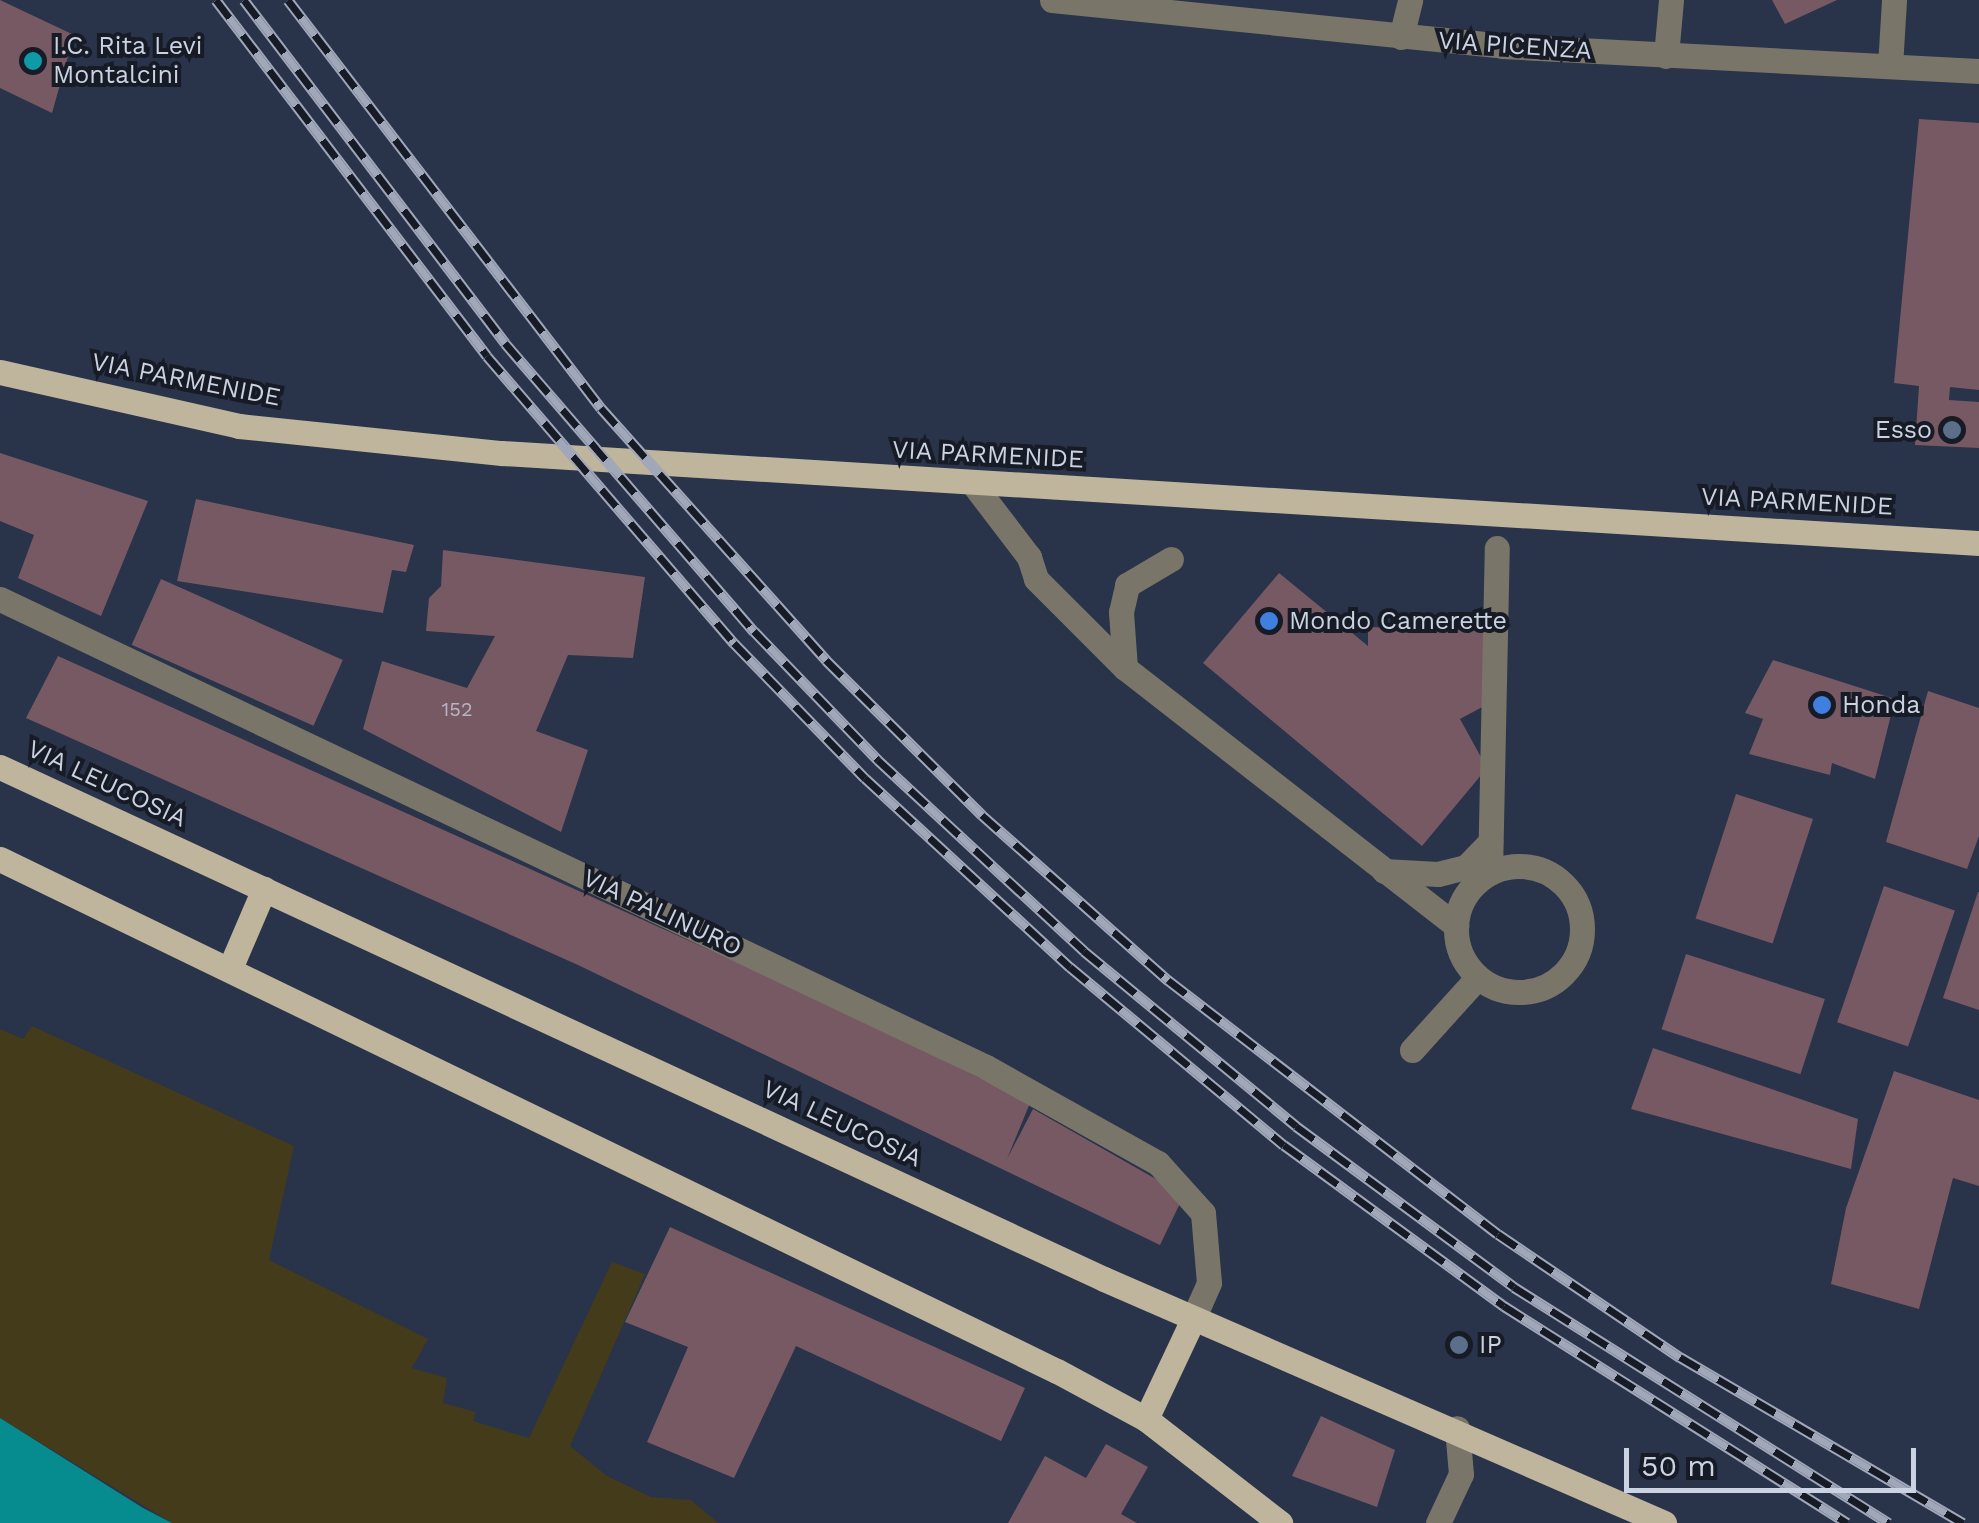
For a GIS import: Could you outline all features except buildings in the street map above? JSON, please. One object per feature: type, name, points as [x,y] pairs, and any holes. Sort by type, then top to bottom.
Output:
[{"type":"main road","name":"VIA PARMENIDE","points":[[0,372],[239,426],[502,453],[974,485],[1979,543]]},
{"type":"main road","name":"VIA LEUCOSIA","points":[[0,768],[1193,1318],[1457,1428],[1664,1523]]},
{"type":"main road","points":[[0,859],[231,966],[1146,1419],[1280,1523]]},
{"type":"main road","points":[[231,966],[264,889]]},
{"type":"main road","points":[[1146,1419],[1193,1318]]},
{"type":"street","name":"VIA PICENZA","points":[[1052,0],[1401,37],[1666,56],[1979,71]]},
{"type":"street","points":[[1401,37],[1410,0]]},
{"type":"street","points":[[1666,56],[1671,0]]},
{"type":"street","points":[[1890,66],[1894,0]]},
{"type":"street","points":[[974,485],[1028,557],[1036,579],[1125,668],[1456,926]]},
{"type":"street","points":[[1490,873],[1497,548]]},
{"type":"street","points":[[1125,668],[1120,612],[1127,586],[1170,560]]},
{"type":"street","name":"VIA PALINURO","points":[[0,599],[986,1067],[1158,1163],[1203,1212],[1209,1282],[1193,1318]]},
{"type":"street","points":[[1384,871],[1438,874],[1466,867],[1490,842]]},
{"type":"street","points":[[1510,866],[1551,874],[1578,906],[1582,927],[1574,958],[1554,981],[1515,992],[1478,977],[1464,961],[1456,926],[1462,902],[1490,873],[1510,866]]},
{"type":"street","points":[[1412,1050],[1478,977]]},
{"type":"street","points":[[1438,1523],[1461,1474],[1457,1428]]},
{"type":"sand","points":[[32,1026],[294,1146],[269,1260],[428,1339],[412,1368],[447,1378],[443,1403],[476,1412],[473,1421],[529,1438],[612,1262],[645,1274],[570,1446],[607,1476],[651,1497],[691,1500],[718,1523],[172,1523],[0,1418],[0,1029],[23,1039]]},
{"type":"shaded area","points":[[0,1418],[143,1508],[172,1523],[0,1523]]},
{"type":"railway","points":[[216,0],[487,356],[734,643],[865,778],[1070,967],[1284,1145],[1504,1306],[1847,1523]]},
{"type":"railway","points":[[244,0],[505,343],[754,631],[878,760],[1084,951],[1296,1126],[1514,1287],[1889,1523]]},
{"type":"railway","points":[[288,0],[601,408],[826,660],[982,815],[1168,980],[1498,1234],[1680,1357],[1963,1523]]},
{"type":"place","name":"I.C. Rita Levi Montalcini","points":[[33,61]]},
{"type":"place","name":"Esso","points":[[1952,430]]},
{"type":"place","name":"Mondo Camerette","points":[[1269,621]]},
{"type":"place","name":"Honda","points":[[1822,705]]},
{"type":"place","name":"IP","points":[[1459,1345]]}]
